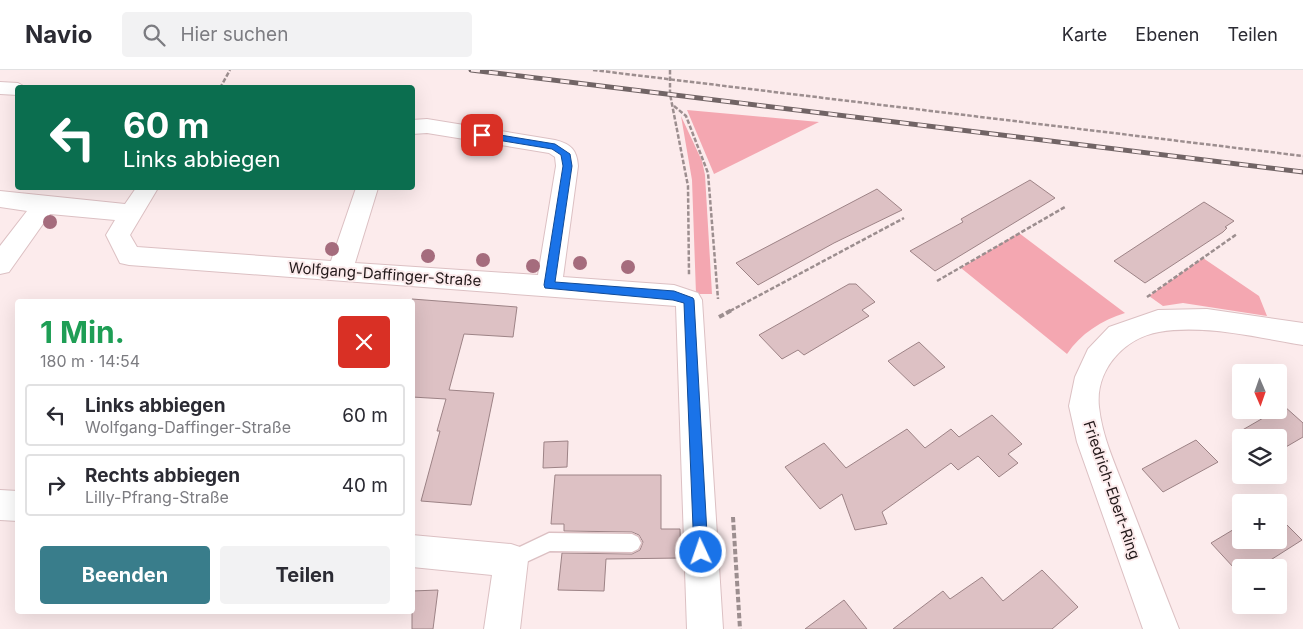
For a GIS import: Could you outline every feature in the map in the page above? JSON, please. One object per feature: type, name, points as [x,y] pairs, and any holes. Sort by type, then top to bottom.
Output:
[{"type":"street","points":[[0,88],[15,89]]},
{"type":"street","points":[[415,127],[427,126],[555,146],[566,154],[568,166],[549,285]]},
{"type":"street","name":"Wolfgang-Daffinger-Straße","points":[[146,190],[118,236],[129,256],[549,285],[674,295],[689,300]]},
{"type":"street","points":[[340,271],[366,190]]},
{"type":"street","points":[[0,199],[44,206],[131,212]]},
{"type":"street","points":[[0,265],[44,206]]},
{"type":"street","points":[[689,300],[705,629]]},
{"type":"street","name":"Friedrich-Ebert-Ring","points":[[1162,629],[1092,442],[1084,406],[1089,377],[1098,357],[1119,335],[1158,321],[1207,320],[1303,334]]},
{"type":"street","points":[[0,505],[15,506]]},
{"type":"street","points":[[415,551],[510,560],[502,629]]},
{"type":"lane","points":[[510,560],[549,542],[632,543]]},
{"type":"path","points":[[222,85],[230,70]]},
{"type":"path","points":[[593,70],[1303,156]]},
{"type":"path","points":[[670,70],[669,79],[688,186],[689,300]]},
{"type":"path","points":[[937,282],[1065,207]]},
{"type":"path","points":[[719,316],[904,218]]},
{"type":"path","points":[[1143,300],[1237,234]]},
{"type":"shaded area","points":[[687,110],[819,122],[714,174]]},
{"type":"shaded area","points":[[681,116],[702,161],[705,175],[712,294],[696,294],[692,180]]},
{"type":"shaded area","points":[[1019,233],[1125,313],[1092,329],[1078,340],[1067,354],[961,268]]},
{"type":"shaded area","points":[[1203,258],[1259,296],[1267,316],[1183,303],[1163,306],[1149,296]]},
{"type":"building","points":[[1030,180],[1055,198],[935,271],[910,251],[963,222],[961,219]]},
{"type":"building","points":[[877,189],[902,210],[834,243],[758,285],[736,263]]},
{"type":"building","points":[[1204,202],[1234,221],[1225,227],[1227,228],[1223,232],[1145,283],[1114,261]]},
{"type":"building","points":[[849,284],[856,284],[875,302],[862,310],[869,316],[804,355],[798,350],[782,359],[759,335]]},
{"type":"building","points":[[415,299],[517,307],[513,337],[464,334],[449,390],[494,393],[471,505],[421,501],[440,431],[437,431],[446,399],[415,397]]},
{"type":"building","points":[[919,342],[945,367],[914,386],[888,361]]},
{"type":"building","points":[[1288,410],[1303,423],[1303,437],[1287,446],[1287,429],[1244,429],[1261,419],[1288,419]]},
{"type":"building","points":[[992,415],[1022,444],[1008,454],[1018,463],[999,477],[978,456],[958,470],[951,463],[882,512],[887,524],[855,530],[842,494],[820,509],[785,467],[824,443],[846,468],[907,429],[925,448],[951,429],[959,437]]},
{"type":"building","points":[[1196,440],[1218,462],[1163,492],[1142,469]]},
{"type":"building","points":[[568,441],[567,467],[543,468],[544,442]]},
{"type":"building","points":[[555,475],[661,475],[661,529],[680,529],[681,558],[606,559],[604,591],[558,590],[562,553],[632,554],[640,550],[643,542],[639,535],[632,532],[564,531],[564,524],[551,524]]},
{"type":"building","points":[[1287,525],[1302,540],[1272,559],[1232,559],[1232,566],[1211,543],[1232,530],[1232,549],[1287,549]]},
{"type":"building","points":[[1042,570],[1078,607],[1052,629],[893,629],[943,591],[950,599],[982,577],[1003,601]]},
{"type":"building","points":[[438,590],[433,629],[412,629],[412,614],[415,614],[415,591]]},
{"type":"building","points":[[844,600],[867,629],[805,629]]},
{"type":"railway","points":[[471,70],[1303,172]]},
{"type":"route","points":[[482,135],[555,146],[566,154],[568,166],[549,285],[674,295],[689,300],[701,552]]}]
